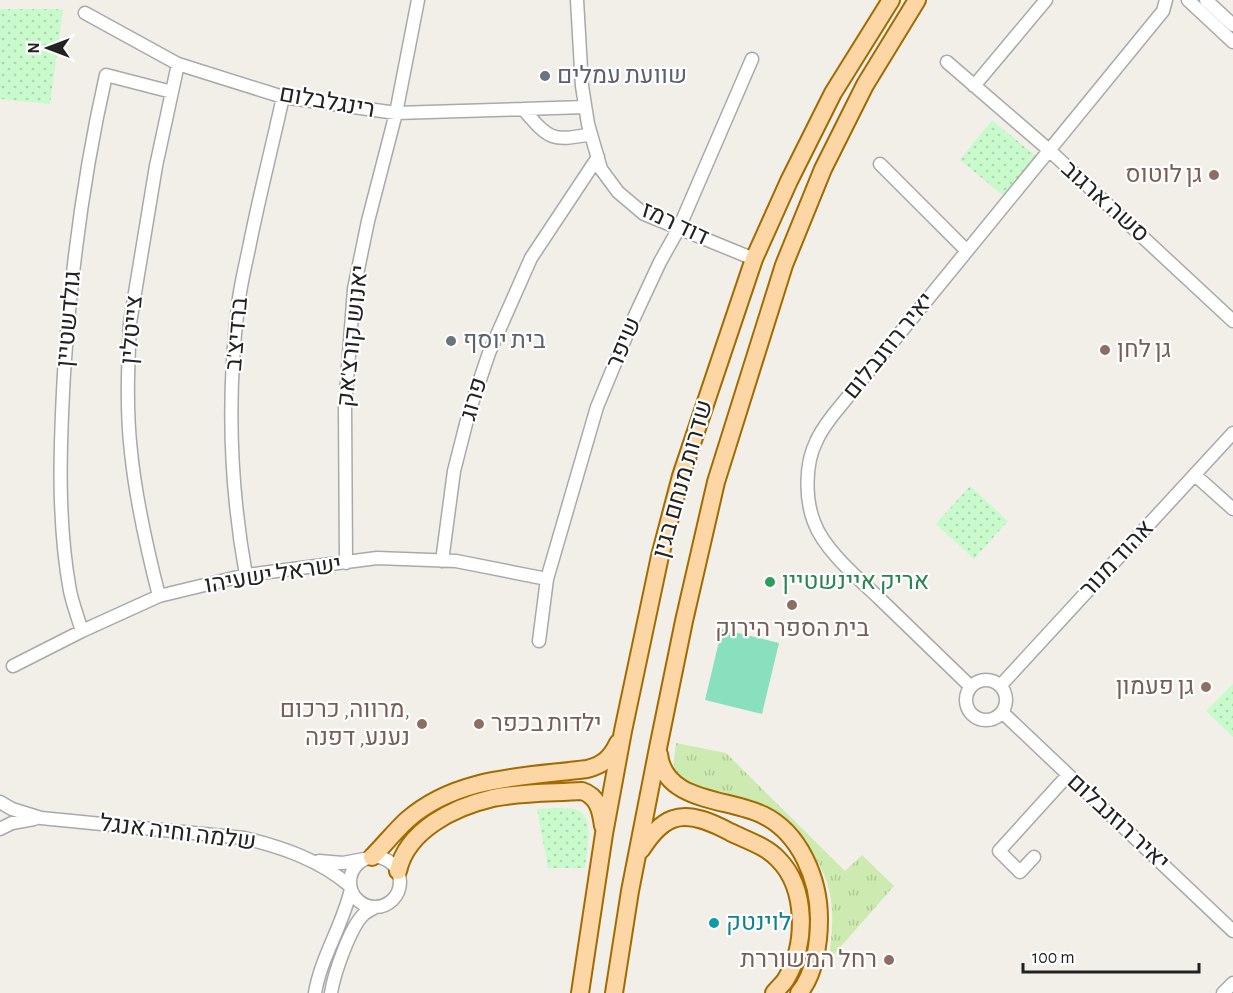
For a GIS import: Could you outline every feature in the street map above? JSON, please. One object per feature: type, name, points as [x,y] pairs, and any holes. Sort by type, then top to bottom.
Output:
[{"type":"main road","name":"שדרות מנחם בגין","points":[[580,993],[604,834],[623,731],[657,567],[681,476],[754,259],[789,181],[833,93],[891,0]]},
{"type":"main road","name":"שדרות מנחם בגין","points":[[614,993],[658,748],[716,483],[784,265],[823,169],[865,85],[917,0]]},
{"type":"main road","points":[[368,858],[406,821],[425,807],[448,795],[486,781],[587,769],[601,765],[615,750],[623,731]]},
{"type":"main road","points":[[658,748],[662,768],[672,782],[693,794],[760,813],[773,820],[785,831],[806,860],[819,907],[819,934],[814,960],[799,993]]},
{"type":"main road","points":[[398,871],[400,859],[419,834],[435,822],[491,799],[510,795],[582,791],[588,793],[598,806],[604,834]]},
{"type":"main road","points":[[637,856],[649,838],[662,825],[676,818],[687,818],[717,826],[778,858],[795,883],[801,909],[801,932],[796,955],[786,978],[774,993]]},
{"type":"street","name":"יאנוש קורצ'אק","points":[[346,563],[345,406],[354,289],[368,221],[396,113],[418,0]]},
{"type":"street","name":"דוד רמז","points":[[578,0],[582,86],[591,134],[601,169],[618,192],[644,214],[754,259]]},
{"type":"street","points":[[974,86],[1046,0]]},
{"type":"street","points":[[1206,0],[1233,25]]},
{"type":"street","points":[[1191,3],[1233,42]]},
{"type":"street","name":"יאיר רוזנבלום","points":[[971,687],[864,584],[822,539],[814,523],[810,506],[808,476],[810,456],[816,440],[833,415],[1164,6],[1191,3]]},
{"type":"street","name":"רינגלבלום","points":[[85,13],[178,64],[283,97],[396,113],[585,107]]},
{"type":"street","name":"שיפר","points":[[539,641],[547,579],[597,407],[637,312],[679,228],[753,59]]},
{"type":"street","name":"סשה ארגוב","points":[[947,62],[1049,150],[1233,321]]},
{"type":"street","name":"צייטלין","points":[[159,596],[140,514],[132,462],[128,383],[130,323],[156,166],[178,64]]},
{"type":"street","name":"גולדשטיין","points":[[82,631],[70,593],[63,532],[60,454],[69,298],[83,185],[106,75],[172,92]]},
{"type":"street","name":"ברדיצ'ב","points":[[246,575],[238,529],[234,483],[233,356],[238,304],[283,97]]},
{"type":"street","points":[[523,109],[549,136],[564,139],[591,134]]},
{"type":"street","name":"פרוג","points":[[442,561],[454,471],[469,412],[489,353],[531,258],[598,157]]},
{"type":"street","points":[[880,164],[967,251]]},
{"type":"street","name":"אהוד מנור","points":[[1001,685],[1233,433]]},
{"type":"street","points":[[1195,475],[1233,509]]},
{"type":"street","name":"ישראל ישעיהו","points":[[14,666],[82,631],[159,596],[246,575],[377,558],[456,561],[547,579]]},
{"type":"street","points":[[981,680],[1001,685],[1007,699],[1002,712],[988,720],[975,716],[967,706],[966,699],[971,687],[981,680]]},
{"type":"street","name":"יאיר רוזנבלום","points":[[1002,712],[1233,931]]},
{"type":"street","points":[[1034,857],[1020,872],[999,851],[1068,775]]},
{"type":"street","points":[[0,802],[3,816],[0,827]]},
{"type":"street","name":"שלמה וחיה אנגל","points":[[0,802],[12,809],[41,818],[244,838],[266,843],[312,860],[338,875],[350,887]]},
{"type":"street","name":"שלמה וחיה אנגל","points":[[0,827],[41,818]]},
{"type":"street","points":[[315,993],[321,969],[347,904],[352,870],[368,858],[387,860],[398,871],[400,879],[396,895],[386,904],[363,915],[356,925],[343,953],[331,993]]},
{"type":"street","name":"שלמה וחיה אנגל","points":[[312,860],[343,863],[368,858]]},
{"type":"street","points":[[350,887],[353,895],[363,904],[376,907]]},
{"type":"street","points":[[1223,993],[1233,983]]},
{"type":"green space","points":[[0,9],[63,9],[50,104],[0,99]]},
{"type":"green space","points":[[992,120],[1038,158],[1005,197],[960,160]]},
{"type":"green space","points":[[970,486],[1008,521],[974,559],[936,524]]},
{"type":"green space","points":[[722,629],[779,643],[762,714],[705,700]]},
{"type":"green space","points":[[1233,684],[1233,737],[1206,711]]},
{"type":"green space","points":[[676,743],[726,753],[845,871],[862,855],[894,886],[829,960],[831,900],[822,871],[805,842],[768,808],[755,802],[695,788],[680,781],[673,769]]},
{"type":"green space","points":[[537,809],[570,809],[584,815],[588,828],[585,868],[548,868]]},
{"type":"place","name":"שוועת עמלים","points":[[545,76]]},
{"type":"place","name":"גן לוטוס","points":[[1214,175]]},
{"type":"place","name":"בית יוסף","points":[[451,341]]},
{"type":"place","name":"גן לחן","points":[[1105,350]]},
{"type":"place","name":"אריק איינשטיין","points":[[770,582]]},
{"type":"place","name":"בית הספר הירוק","points":[[792,605]]},
{"type":"place","name":"גן פעמון","points":[[1206,687]]},
{"type":"place","name":"מרווה, כרכום, נענע, דפנה","points":[[422,724]]},
{"type":"place","name":"ילדות בכפר","points":[[479,724]]},
{"type":"place","name":"לוינטק","points":[[714,923]]},
{"type":"place","name":"רחל המשוררת","points":[[889,960]]}]
